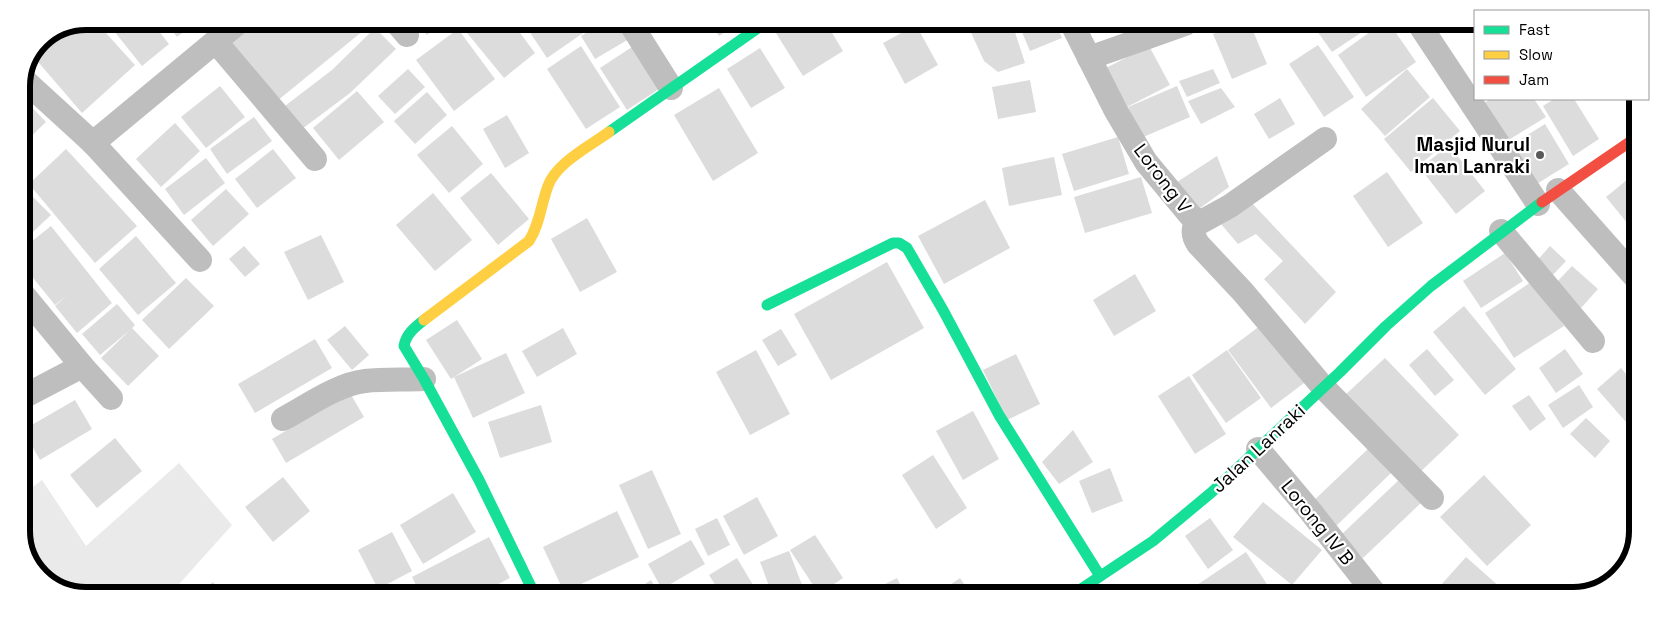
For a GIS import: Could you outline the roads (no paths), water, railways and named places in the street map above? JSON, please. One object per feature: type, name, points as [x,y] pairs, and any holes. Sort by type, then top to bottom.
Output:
[{"type":"street","points":[[93,143],[230,30]]},
{"type":"street","points":[[635,30],[671,88]]},
{"type":"street","points":[[529,587],[479,480],[404,346],[410,332],[420,323],[528,242],[540,220],[552,175],[564,164],[756,30]]},
{"type":"street","name":"Lorong V","points":[[1075,30],[1116,111],[1146,162],[1196,220],[1193,230],[1198,244],[1243,292],[1323,387],[1432,498]]},
{"type":"street","points":[[1089,58],[1168,30]]},
{"type":"street","points":[[1424,30],[1538,204]]},
{"type":"street","points":[[216,42],[315,159]]},
{"type":"street","points":[[30,85],[93,143],[200,260]]},
{"type":"street","points":[[1196,220],[1201,222],[1230,206],[1325,139]]},
{"type":"street","name":"Jalan Lanraki","points":[[1084,587],[1153,541],[1212,492],[1430,286],[1538,204],[1629,142]]},
{"type":"street","points":[[1558,190],[1629,270]]},
{"type":"street","points":[[1501,232],[1593,340]]},
{"type":"street","points":[[767,305],[893,243],[899,243],[907,248],[943,310],[999,415],[1100,576]]},
{"type":"street","points":[[30,303],[111,398]]},
{"type":"street","points":[[30,393],[82,366]]},
{"type":"street","points":[[283,419],[354,383],[424,379]]},
{"type":"street","name":"Lorong IV B","points":[[1258,449],[1312,512],[1370,587]]},
{"type":"place","name":"Masjid Nurul Iman Lanraki","points":[[1540,155]]}]
